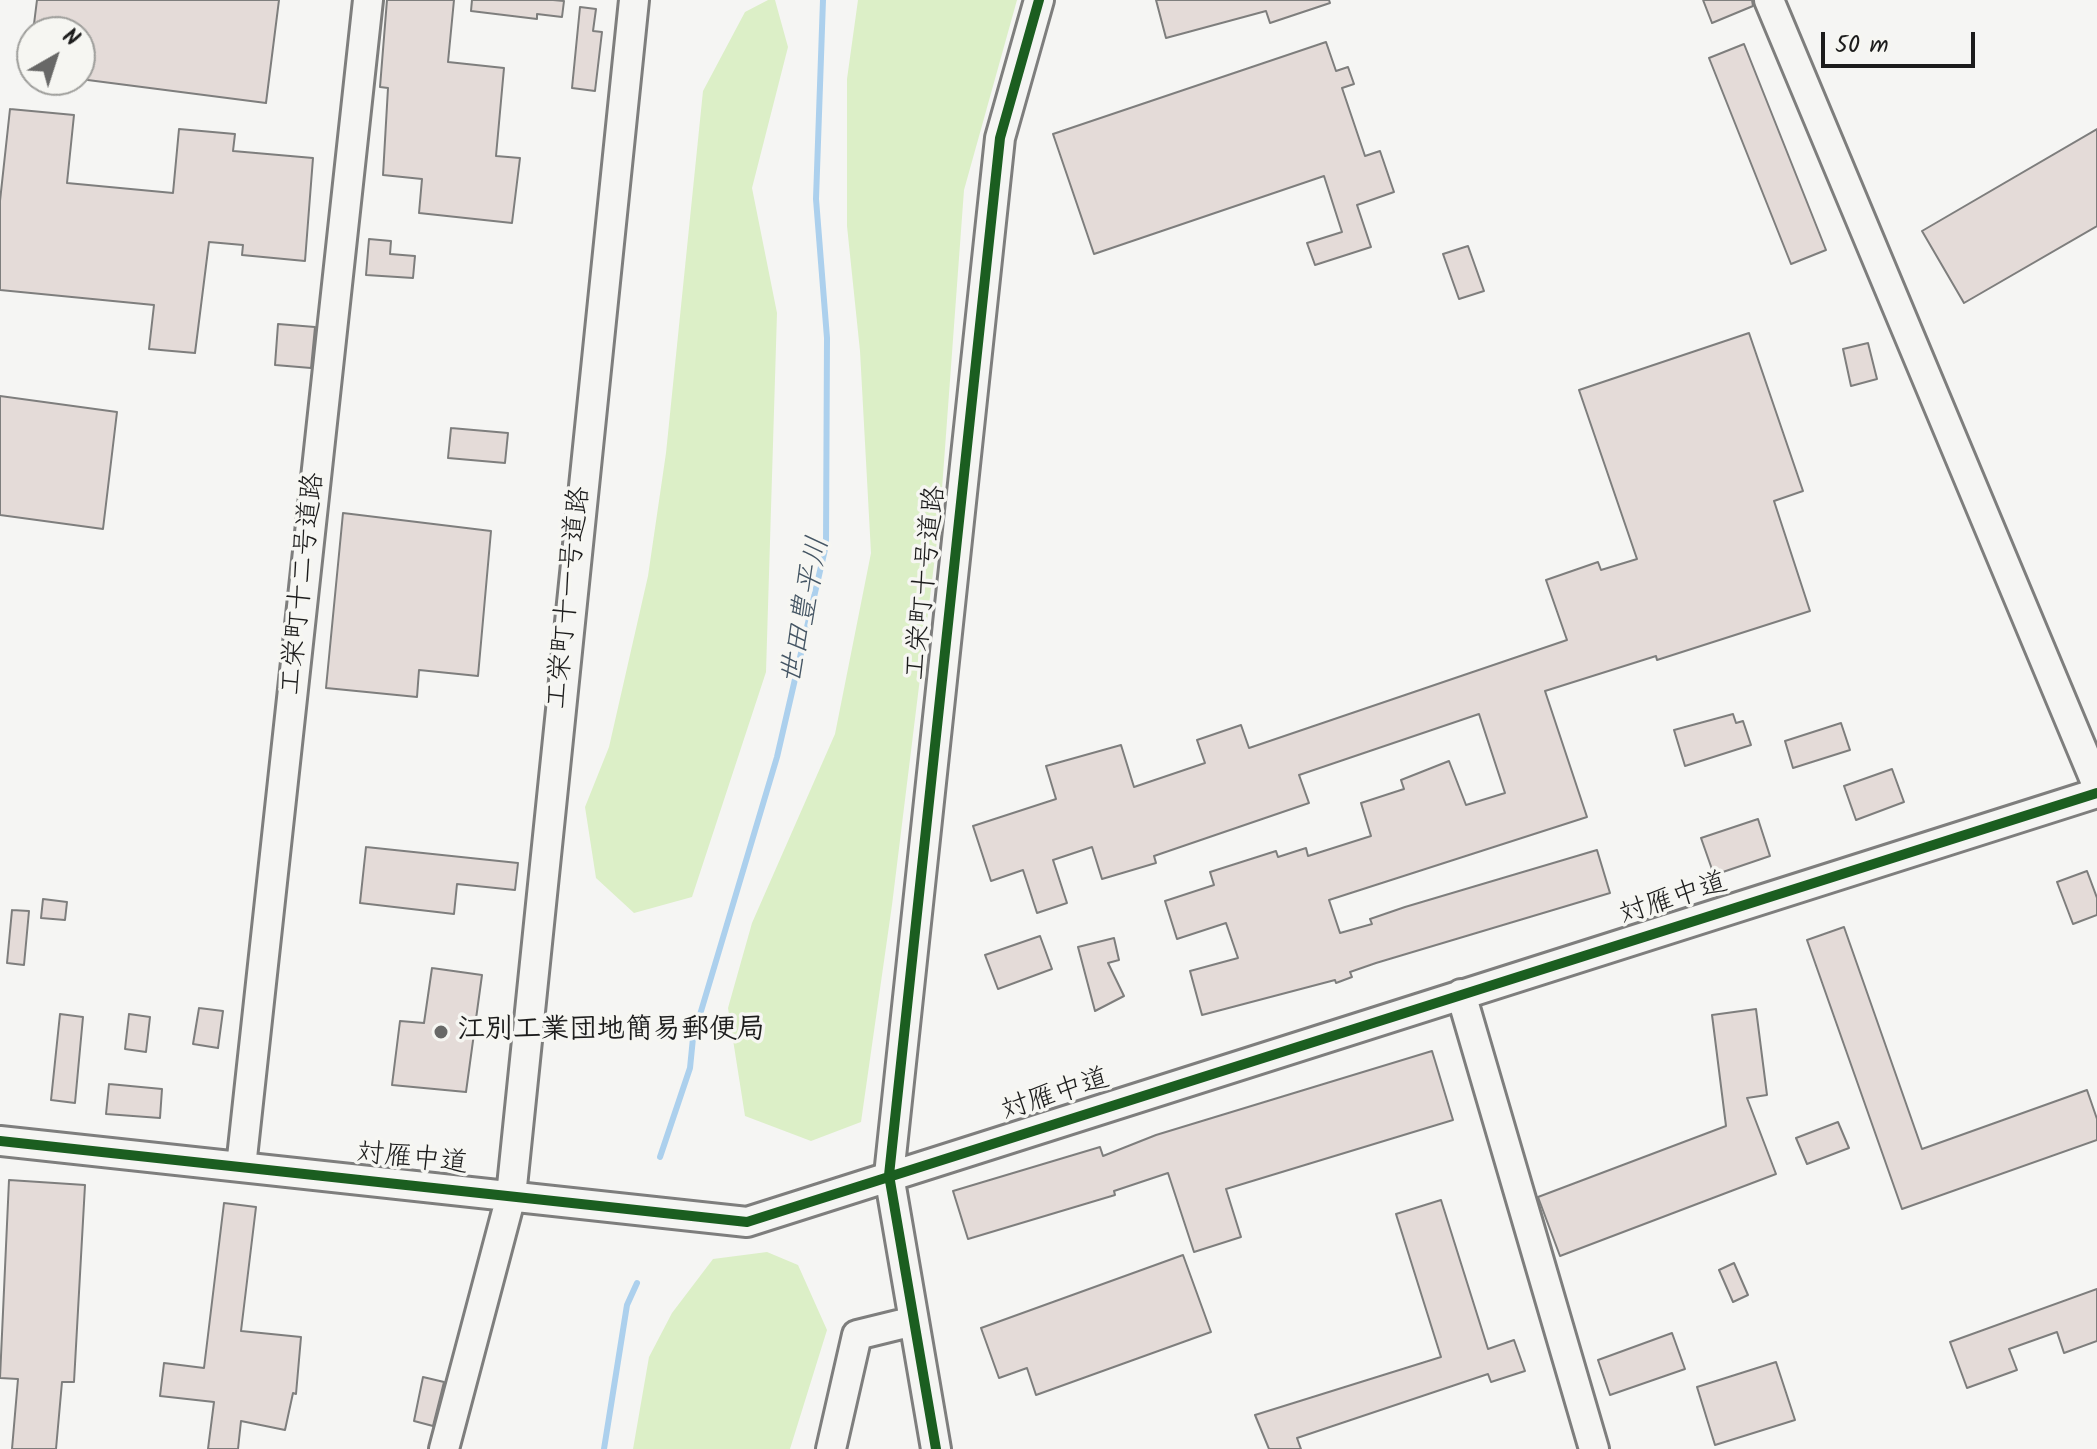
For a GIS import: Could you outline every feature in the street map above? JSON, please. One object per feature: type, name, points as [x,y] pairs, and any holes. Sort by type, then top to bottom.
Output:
[{"type":"street","name":"工栄町十二号道路","points":[[241,1167],[368,0]]},
{"type":"street","name":"工栄町十一号道路","points":[[444,1449],[511,1196],[634,0]]},
{"type":"street","name":"工栄町十号道路","points":[[936,1449],[889,1175],[1000,138],[1039,0]]},
{"type":"street","points":[[1769,0],[2097,785]]},
{"type":"street","name":"対雁中道","points":[[0,1141],[747,1222],[2097,793]]},
{"type":"street","points":[[1461,994],[1594,1449]]},
{"type":"street","points":[[831,1449],[857,1335],[914,1321]]},
{"type":"green space","points":[[768,0],[775,0],[788,47],[752,188],[777,313],[766,672],[692,897],[634,913],[596,878],[585,807],[609,747],[648,576],[666,453],[703,91],[745,12]]},
{"type":"green space","points":[[858,0],[1017,0],[964,190],[940,516],[892,905],[861,1122],[811,1141],[745,1116],[728,1008],[752,923],[835,734],[871,553],[860,351],[847,226],[847,79]]},
{"type":"green space","points":[[767,1252],[798,1265],[827,1330],[790,1449],[633,1449],[649,1357],[672,1313],[713,1259]]},
{"type":"building","points":[[37,0],[279,0],[266,103],[96,81],[96,16],[35,16]]},
{"type":"building","points":[[387,0],[454,0],[448,62],[504,68],[496,156],[520,158],[512,223],[419,213],[422,179],[383,175],[388,88],[380,87]]},
{"type":"building","points":[[472,0],[564,1],[562,17],[537,14],[537,19],[471,11]]},
{"type":"building","points":[[1156,0],[1329,0],[1330,3],[1270,23],[1266,11],[1166,38]]},
{"type":"building","points":[[1703,0],[1752,0],[1753,6],[1712,23]]},
{"type":"building","points":[[580,7],[596,9],[593,31],[602,32],[595,91],[572,88]]},
{"type":"building","points":[[1326,42],[1336,71],[1348,67],[1354,84],[1342,88],[1365,156],[1380,151],[1394,192],[1357,205],[1371,247],[1315,265],[1307,243],[1342,232],[1324,176],[1094,254],[1053,134]]},
{"type":"building","points":[[1744,44],[1826,250],[1791,264],[1709,58]]},
{"type":"building","points":[[10,109],[74,115],[67,183],[173,193],[179,129],[235,134],[233,151],[313,158],[305,261],[242,255],[243,245],[209,242],[195,353],[149,349],[154,305],[0,290],[0,201]]},
{"type":"building","points":[[2097,129],[2097,226],[1964,303],[1922,231]]},
{"type":"building","points":[[369,239],[391,241],[390,254],[415,256],[413,278],[366,275]]},
{"type":"building","points":[[1468,246],[1484,291],[1459,299],[1443,254]]},
{"type":"building","points":[[278,324],[315,327],[311,368],[275,365]]},
{"type":"building","points":[[1749,333],[1803,491],[1774,501],[1810,611],[1657,660],[1656,656],[1545,691],[1587,817],[1329,900],[1340,933],[1372,924],[1370,919],[1405,907],[1597,850],[1610,893],[1376,963],[1350,972],[1352,977],[1336,983],[1335,980],[1202,1015],[1190,971],[1238,958],[1226,923],[1177,939],[1165,901],[1214,885],[1210,872],[1276,851],[1278,857],[1306,848],[1308,856],[1371,836],[1361,803],[1404,789],[1401,780],[1449,761],[1466,805],[1505,793],[1479,714],[1299,775],[1309,803],[1154,856],[1156,863],[1102,879],[1092,847],[1053,860],[1067,903],[1037,913],[1023,870],[991,881],[973,826],[1056,799],[1046,766],[1121,745],[1134,787],[1205,763],[1197,740],[1241,725],[1249,748],[1567,640],[1546,580],[1598,562],[1601,570],[1637,559],[1579,390]]},
{"type":"building","points":[[1868,343],[1877,379],[1851,386],[1843,349]]},
{"type":"building","points":[[0,396],[117,412],[103,529],[0,515]]},
{"type":"building","points":[[451,428],[508,433],[505,463],[448,458]]},
{"type":"building","points":[[343,513],[491,531],[478,676],[419,670],[417,697],[326,688]]},
{"type":"building","points":[[1733,714],[1736,723],[1743,721],[1751,745],[1685,766],[1674,730]]},
{"type":"building","points":[[1841,723],[1850,750],[1793,768],[1785,741]]},
{"type":"building","points":[[1892,769],[1904,802],[1856,820],[1844,786]]},
{"type":"building","points":[[1758,819],[1770,856],[1714,875],[1701,838]]},
{"type":"building","points":[[366,847],[518,863],[515,890],[457,884],[454,914],[360,903]]},
{"type":"building","points":[[2087,871],[2097,898],[2097,915],[2073,924],[2057,882]]},
{"type":"building","points":[[43,899],[67,902],[65,920],[41,918]]},
{"type":"building","points":[[12,910],[29,911],[24,965],[7,963]]},
{"type":"building","points":[[1844,927],[1922,1149],[2087,1090],[2097,1119],[2097,1140],[1902,1209],[1807,940]]},
{"type":"building","points":[[1040,936],[1052,969],[998,989],[985,955]]},
{"type":"building","points":[[1114,938],[1119,960],[1108,963],[1124,996],[1095,1011],[1078,947]]},
{"type":"building","points":[[432,968],[482,975],[466,1092],[392,1085],[400,1021],[424,1023]]},
{"type":"building","points":[[199,1008],[223,1011],[218,1048],[193,1044]]},
{"type":"building","points":[[1756,1009],[1767,1095],[1747,1098],[1776,1174],[1560,1256],[1538,1197],[1726,1126],[1712,1015]]},
{"type":"building","points":[[60,1014],[83,1017],[75,1103],[51,1100]]},
{"type":"building","points":[[129,1014],[150,1017],[146,1052],[125,1049]]},
{"type":"building","points":[[1432,1051],[1453,1120],[1226,1189],[1241,1237],[1194,1252],[1168,1173],[1114,1191],[1115,1195],[968,1239],[953,1191],[1100,1147],[1103,1156],[1156,1135]]},
{"type":"building","points":[[109,1084],[162,1089],[160,1118],[106,1114]]},
{"type":"building","points":[[1838,1122],[1849,1148],[1807,1164],[1796,1138]]},
{"type":"building","points":[[9,1180],[85,1185],[74,1382],[62,1382],[56,1449],[12,1449],[18,1379],[0,1378]]},
{"type":"building","points":[[1441,1200],[1488,1349],[1514,1340],[1525,1371],[1491,1382],[1488,1374],[1297,1438],[1301,1449],[1269,1449],[1255,1415],[1441,1357],[1396,1214]]},
{"type":"building","points":[[224,1203],[256,1207],[241,1331],[301,1337],[296,1394],[293,1393],[285,1430],[241,1421],[238,1449],[208,1449],[214,1402],[160,1396],[164,1363],[204,1368]]},
{"type":"building","points":[[1183,1255],[1211,1332],[1036,1395],[1027,1368],[999,1378],[981,1328]]},
{"type":"building","points":[[1734,1263],[1748,1295],[1733,1302],[1719,1270]]},
{"type":"building","points":[[2097,1289],[2097,1341],[2064,1353],[2057,1332],[2009,1349],[2017,1370],[1967,1388],[1950,1342]]},
{"type":"building","points":[[1672,1333],[1685,1369],[1610,1395],[1598,1360]]},
{"type":"building","points":[[1776,1362],[1795,1420],[1715,1445],[1697,1387]]},
{"type":"building","points":[[423,1377],[444,1382],[433,1426],[414,1421]]},
{"type":"waterway","name":"世田豊平川","points":[[660,1157],[690,1068],[693,1038],[777,757],[826,545],[827,338],[816,199],[823,0]]},
{"type":"waterway","name":"世田豊平川","points":[[604,1449],[627,1305],[637,1283]]},
{"type":"cycle path","points":[[936,1449],[889,1175],[1000,138],[1039,0]]},
{"type":"cycle path","points":[[0,1141],[747,1222],[2097,793]]},
{"type":"place","name":"江別工業団地簡易郵便局","points":[[441,1032]]}]
